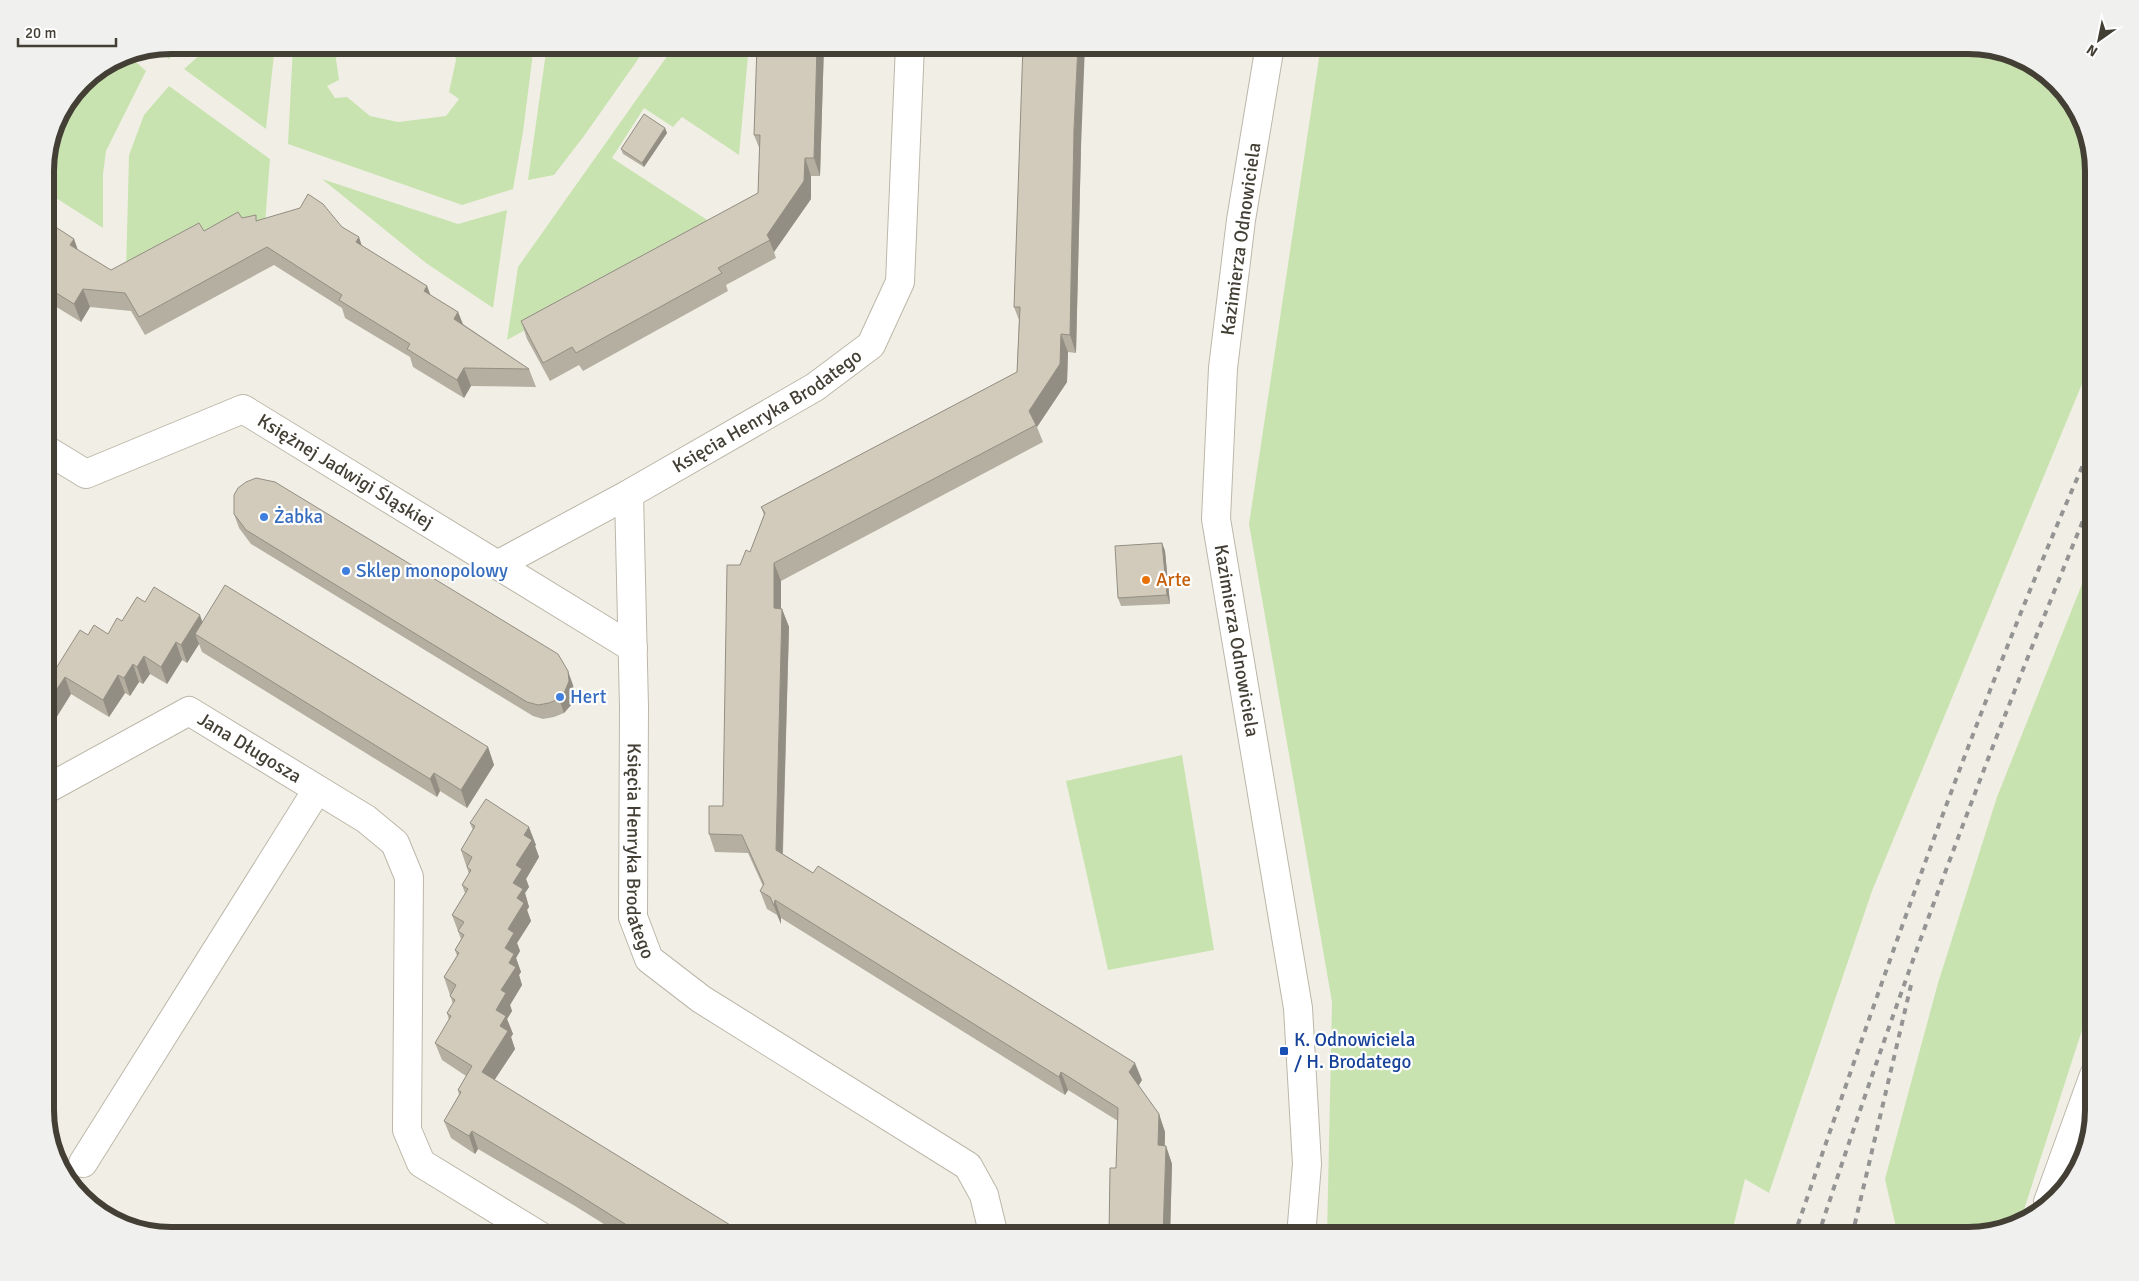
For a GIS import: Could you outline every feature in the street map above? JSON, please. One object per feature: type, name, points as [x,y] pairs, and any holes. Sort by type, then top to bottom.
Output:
[{"type":"street","name":"Księcia Henryka Brodatego","points":[[499,564],[629,494],[814,387],[871,345],[900,282],[910,54]]},
{"type":"street","name":"Kazimierza Odnowiciela","points":[[1269,54],[1241,220],[1224,358],[1216,519],[1298,1008],[1307,1164],[1302,1227]]},
{"type":"street","name":"Księżnej Jadwigi Śląskiej","points":[[54,454],[86,474],[243,409],[499,564],[633,648]]},
{"type":"street","name":"Księcia Henryka Brodatego","points":[[629,494],[633,648],[633,917],[649,959],[701,999],[968,1166],[984,1195],[992,1227]]},
{"type":"street","name":"Jana Długosza","points":[[54,785],[189,711],[366,819],[395,843],[409,877],[407,1130],[421,1163],[525,1227]]},
{"type":"street","points":[[84,1163],[317,790]]},
{"type":"street","points":[[2051,1192],[2085,1100]]},
{"type":"green space","points":[[163,54],[175,54],[169,59]]},
{"type":"green space","points":[[201,54],[274,54],[266,129],[184,69]]},
{"type":"green space","points":[[293,54],[337,54],[336,59],[339,80],[327,86],[335,98],[347,97],[370,116],[398,122],[446,116],[459,99],[449,92],[456,60],[454,54],[533,54],[523,132],[513,189],[462,205],[288,144]]},
{"type":"green space","points":[[546,54],[642,54],[554,175],[528,180]]},
{"type":"green space","points":[[669,54],[748,54],[739,155],[682,117],[673,127],[644,108],[612,158],[715,225],[507,340],[518,267]]},
{"type":"green space","points":[[1320,54],[1983,55],[1998,58],[2027,69],[2051,88],[2070,112],[2081,141],[2085,163],[2085,377],[1872,891],[1769,1193],[1745,1179],[1733,1227],[1327,1227],[1332,1002],[1249,524]]},
{"type":"green space","points":[[134,60],[146,71],[106,151],[103,174],[103,228],[54,197],[56,148],[66,119],[83,94],[112,69]]},
{"type":"green space","points":[[169,86],[270,159],[265,224],[233,222],[203,231],[126,272],[129,155],[144,115]]},
{"type":"green space","points":[[322,179],[458,224],[507,210],[493,308],[426,263]]},
{"type":"green space","points":[[2085,577],[2085,1021],[2023,1214],[1998,1223],[1983,1226],[1896,1227],[1885,1179],[1938,983],[1997,797]]},
{"type":"green space","points":[[1182,755],[1214,950],[1108,970],[1066,781]]},
{"type":"building","points":[[757,54],[817,54],[814,158],[805,158],[804,181],[767,235],[770,240],[718,268],[722,273],[576,353],[572,347],[543,363],[521,321],[758,193],[760,135],[754,135]]},
{"type":"building","points":[[1023,54],[1078,54],[1074,129],[1070,335],[1061,334],[1060,364],[1029,411],[1036,425],[774,563],[774,608],[782,609],[776,850],[813,873],[818,866],[1135,1063],[1129,1072],[1159,1114],[1158,1145],[1166,1146],[1163,1227],[1109,1227],[1110,1168],[1116,1168],[1118,1108],[1061,1072],[1059,1077],[775,900],[774,906],[770,897],[760,891],[764,884],[742,835],[709,834],[709,806],[723,806],[727,565],[740,565],[746,550],[750,552],[765,513],[761,507],[1017,372],[1020,307],[1014,307]]},
{"type":"building","points":[[644,114],[665,128],[642,163],[621,149]]},
{"type":"building","points":[[308,194],[323,204],[342,227],[359,237],[356,242],[427,286],[424,291],[458,312],[454,319],[529,369],[464,368],[457,380],[407,349],[410,344],[339,300],[342,295],[267,247],[139,317],[125,293],[83,289],[74,304],[54,292],[54,226],[74,239],[70,245],[111,270],[199,223],[204,231],[238,212],[242,218],[256,215],[256,221],[300,208]]},
{"type":"building","points":[[256,478],[275,482],[558,654],[568,671],[569,681],[565,691],[559,699],[549,703],[538,705],[527,702],[246,530],[234,514],[234,495],[238,488]]},
{"type":"building","points":[[1162,543],[1167,595],[1118,598],[1115,546]]},
{"type":"building","points":[[225,585],[488,747],[461,790],[434,773],[430,779],[195,634]]},
{"type":"building","points":[[154,587],[200,615],[181,645],[176,642],[161,667],[144,656],[137,667],[133,664],[124,678],[118,675],[103,700],[65,677],[54,694],[54,669],[80,630],[88,635],[94,625],[108,634],[117,618],[122,621],[137,597],[145,602]]},
{"type":"building","points":[[486,799],[529,827],[524,835],[532,840],[516,865],[522,869],[513,883],[523,889],[517,898],[524,903],[508,929],[514,933],[505,948],[514,954],[509,963],[516,967],[501,990],[506,993],[496,1010],[506,1016],[500,1026],[508,1031],[482,1072],[733,1227],[630,1227],[472,1131],[469,1136],[444,1121],[461,1092],[458,1090],[472,1066],[435,1043],[451,1016],[447,1013],[455,1000],[450,996],[456,985],[444,977],[459,953],[455,950],[464,935],[458,931],[464,922],[452,915],[468,889],[462,885],[471,870],[467,867],[472,857],[461,850],[475,826],[470,823]]},
{"type":"railway","points":[[1797,1227],[1935,835],[2012,636],[2085,461]]},
{"type":"railway","points":[[1821,1227],[1849,1142],[1949,862],[2085,516]]},
{"type":"railway","points":[[1854,1227],[1911,985]]},
{"type":"place","name":"Żabka","points":[[264,517]]},
{"type":"place","name":"Sklep monopolowy","points":[[346,571]]},
{"type":"place","name":"Arte","points":[[1146,580]]},
{"type":"place","name":"Hert","points":[[560,697]]},
{"type":"place","name":"K. Odnowiciela / H. Brodatego","points":[[1284,1051]]}]
